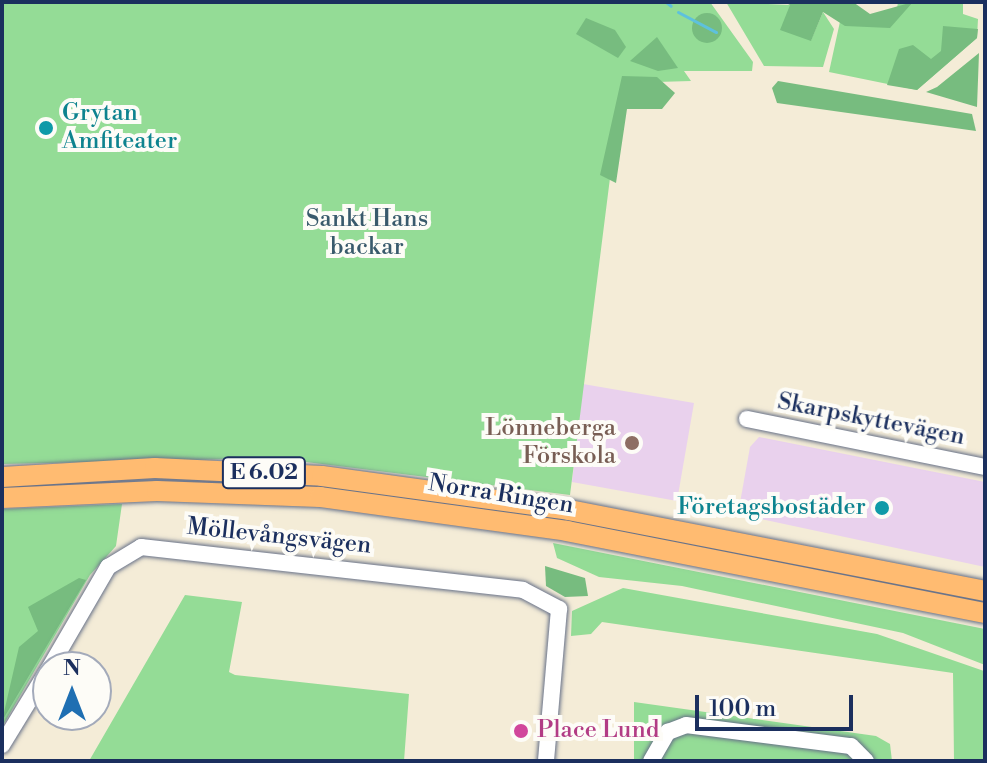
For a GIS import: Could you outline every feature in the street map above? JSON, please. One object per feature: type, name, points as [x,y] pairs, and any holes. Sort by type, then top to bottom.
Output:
[{"type":"main road","name":"Norra Ringen","points":[[2,477],[155,468],[336,478],[569,510],[985,591]]},
{"type":"main road","name":"Norra Ringen","points":[[2,498],[157,491],[334,499],[567,531],[985,613]]},
{"type":"street","name":"Skarpskyttevägen","points":[[747,419],[985,467]]},
{"type":"street","name":"Möllevångsvägen","points":[[59,651],[108,567],[141,547],[523,590],[559,609],[546,761]]},
{"type":"street","name":"Möllevångsvägen","points":[[2,745],[32,696]]},
{"type":"street","points":[[651,761],[668,732],[686,725],[851,746],[866,761]]},
{"type":"shaded area","name":"Lönneberga Förskola","points":[[583,384],[694,403],[677,501],[572,482]]},
{"type":"shaded area","points":[[759,437],[985,482],[985,567],[738,514],[750,447]]},
{"type":"green space","name":"Sankt Hans backar","points":[[2,2],[710,2],[753,62],[752,71],[684,71],[691,81],[622,83],[570,495],[274,458],[2,464]]},
{"type":"green space","points":[[726,2],[791,5],[811,40],[823,12],[834,29],[823,67],[764,66]]},
{"type":"green space","points":[[784,2],[853,2],[870,14],[913,2],[890,28],[845,26],[823,12],[811,41],[780,30],[790,5]]},
{"type":"green space","points":[[898,2],[963,2],[963,14],[978,19],[977,38],[917,90],[829,72],[841,17],[896,15]]},
{"type":"green space","points":[[707,13],[713,14],[721,22],[721,34],[713,42],[707,43],[701,42],[693,34],[692,28],[693,22],[701,14]]},
{"type":"green space","points":[[586,18],[615,30],[626,47],[618,58],[576,34]]},
{"type":"green space","points":[[943,26],[978,29],[977,38],[917,90],[887,85],[899,49],[913,45],[931,59],[941,51]]},
{"type":"green space","points":[[657,37],[678,68],[658,71],[630,61]]},
{"type":"green space","points":[[979,53],[977,107],[926,92],[937,87]]},
{"type":"green space","points":[[622,76],[657,77],[675,93],[662,109],[627,109],[616,183],[600,175]]},
{"type":"green space","points":[[778,81],[972,114],[976,131],[777,103],[772,88]]},
{"type":"green space","points":[[122,504],[116,546],[90,575],[46,651],[32,651],[32,675],[2,727],[2,509]]},
{"type":"green space","points":[[553,543],[985,629],[985,665],[903,633],[682,586],[599,577],[557,558]]},
{"type":"green space","points":[[545,566],[585,578],[588,596],[565,597],[546,586]]},
{"type":"green space","points":[[79,578],[86,580],[44,651],[32,651],[32,671],[2,721],[19,647],[38,631],[28,607]]},
{"type":"green space","points":[[623,588],[877,634],[984,671],[985,761],[954,761],[953,673],[602,622],[591,634],[571,636],[572,611]]},
{"type":"green space","points":[[185,595],[242,602],[229,672],[235,675],[409,694],[404,761],[89,761],[106,731],[112,731],[112,721]]},
{"type":"green space","points":[[634,702],[876,736],[890,744],[892,761],[634,761]]},
{"type":"waterway","points":[[632,2],[656,2]]},
{"type":"waterway","points":[[666,2],[671,6]]},
{"type":"waterway","points":[[678,12],[716,32]]},
{"type":"place","name":"Grytan Amfiteater","points":[[46,128]]},
{"type":"place","name":"Lönneberga Förskola","points":[[632,443]]},
{"type":"place","name":"Företagsbostäder","points":[[882,508]]},
{"type":"place","name":"Place Lund","points":[[521,731]]}]
